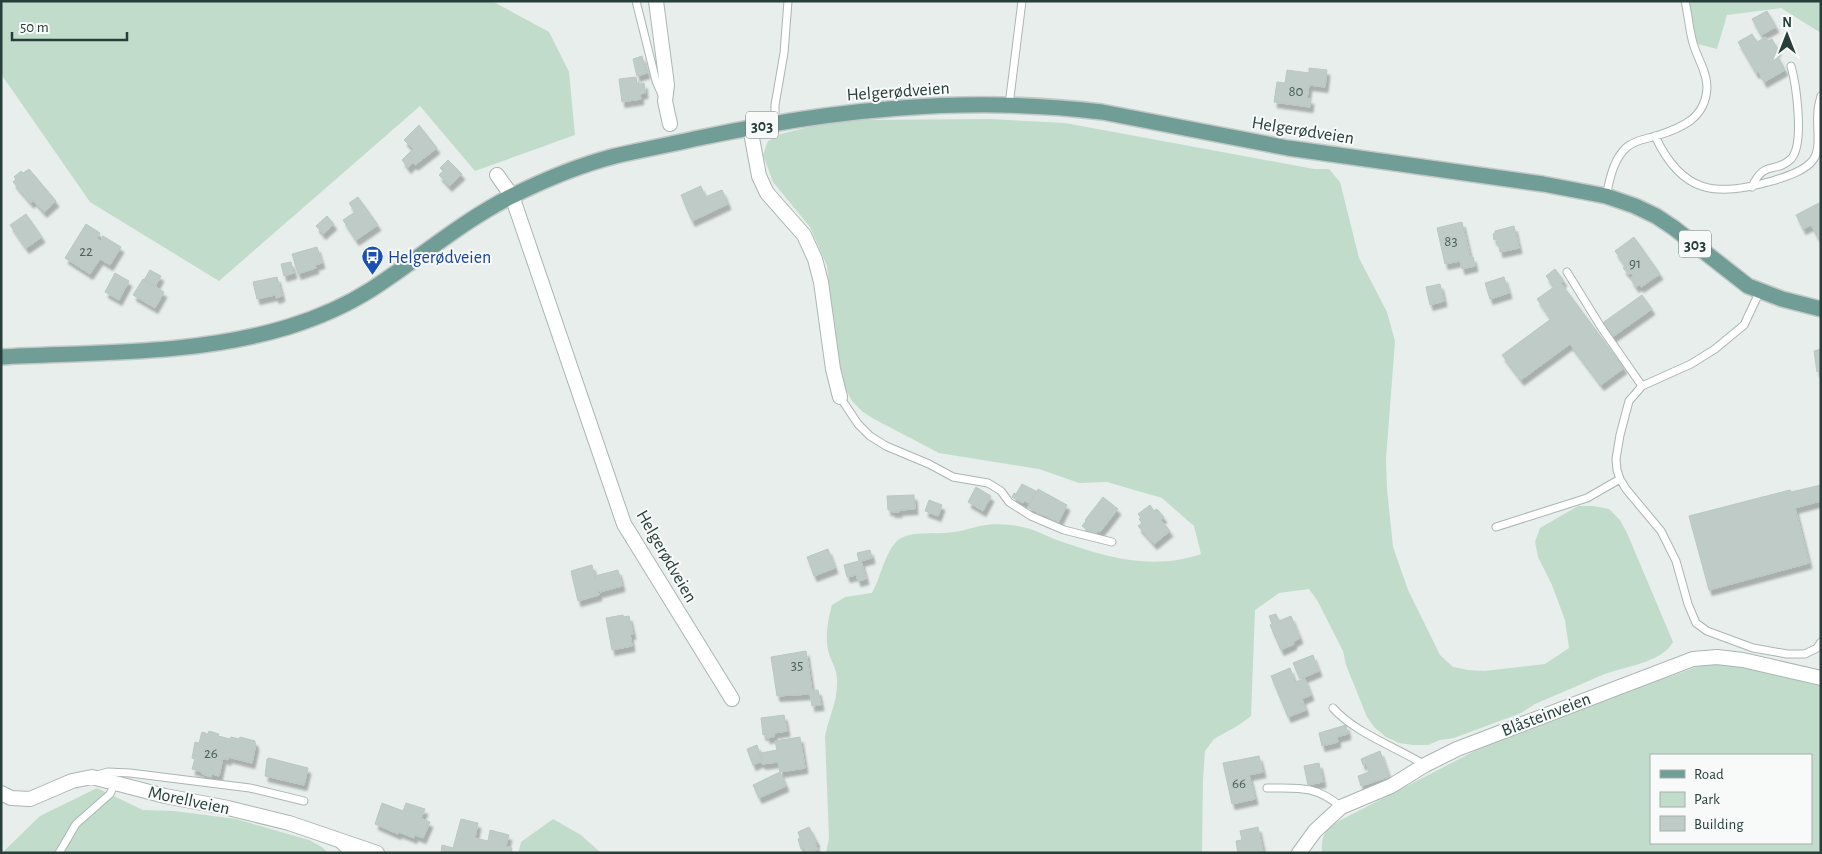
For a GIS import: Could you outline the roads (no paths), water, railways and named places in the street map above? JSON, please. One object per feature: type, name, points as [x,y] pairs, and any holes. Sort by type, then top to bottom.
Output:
[{"type":"main road","name":"Helgerødveien","points":[[1,358],[214,344],[288,327],[331,311],[371,290],[470,220],[512,196],[559,175],[612,157],[775,123],[879,110],[939,106],[1009,105],[1071,108],[1102,112],[1288,148],[1543,184],[1606,196],[1656,216],[1685,236],[1748,286],[1790,302],[1821,309]]},
{"type":"street","points":[[656,1],[667,84],[666,102],[670,124]]},
{"type":"street","points":[[750,127],[759,176],[768,193],[804,235],[815,259],[821,282],[833,369],[840,397]]},
{"type":"street","points":[[497,175],[512,196]]},
{"type":"street","name":"Helgerødveien","points":[[512,196],[624,524],[732,699]]},
{"type":"street","name":"Blåsteinveien","points":[[1299,853],[1315,831],[1341,807],[1391,786],[1457,748],[1693,659],[1717,656],[1821,678]]},
{"type":"street","name":"Morellveien","points":[[1,793],[11,798],[30,799],[72,781],[92,777],[166,796],[228,808],[289,823],[332,836],[377,853]]},
{"type":"lane","points":[[636,1],[656,81],[666,102]]},
{"type":"lane","points":[[775,123],[775,105],[784,53],[788,1]]},
{"type":"lane","points":[[1009,105],[1022,1]]},
{"type":"lane","points":[[1606,196],[1616,161],[1627,147],[1640,140],[1681,127],[1695,117],[1705,98],[1707,85],[1705,73],[1692,40],[1685,1]]},
{"type":"lane","points":[[1752,187],[1756,176],[1762,171],[1779,166],[1791,159],[1795,152],[1798,138],[1798,103],[1796,84],[1791,66]]},
{"type":"lane","points":[[1655,136],[1664,153],[1681,175],[1698,184],[1721,190],[1752,187],[1783,178],[1806,167],[1814,159],[1818,148],[1818,112],[1821,96]]},
{"type":"lane","points":[[1567,272],[1601,327],[1642,386]]},
{"type":"lane","points":[[1760,291],[1744,325],[1730,337],[1692,364],[1642,386],[1629,401],[1616,458],[1620,479],[1661,531],[1676,561],[1688,604],[1696,623],[1707,630],[1753,648],[1787,654],[1805,654],[1816,648],[1821,642]]},
{"type":"lane","points":[[840,397],[858,424],[870,436],[886,446],[929,464],[953,477],[988,484],[1001,491],[1009,502],[1031,516],[1064,530],[1112,542]]},
{"type":"lane","points":[[1496,528],[1586,498],[1620,479]]},
{"type":"lane","points":[[1333,708],[1340,716],[1360,730],[1425,765]]},
{"type":"lane","points":[[92,777],[108,772],[130,773],[250,788],[304,801]]},
{"type":"lane","points":[[58,853],[76,824],[110,794],[115,783]]},
{"type":"lane","points":[[1267,788],[1314,790],[1330,796],[1341,807]]},
{"type":"lane","points":[[332,836],[348,853]]},
{"type":"place","name":"Helgerødveien","points":[[372,276]]}]
